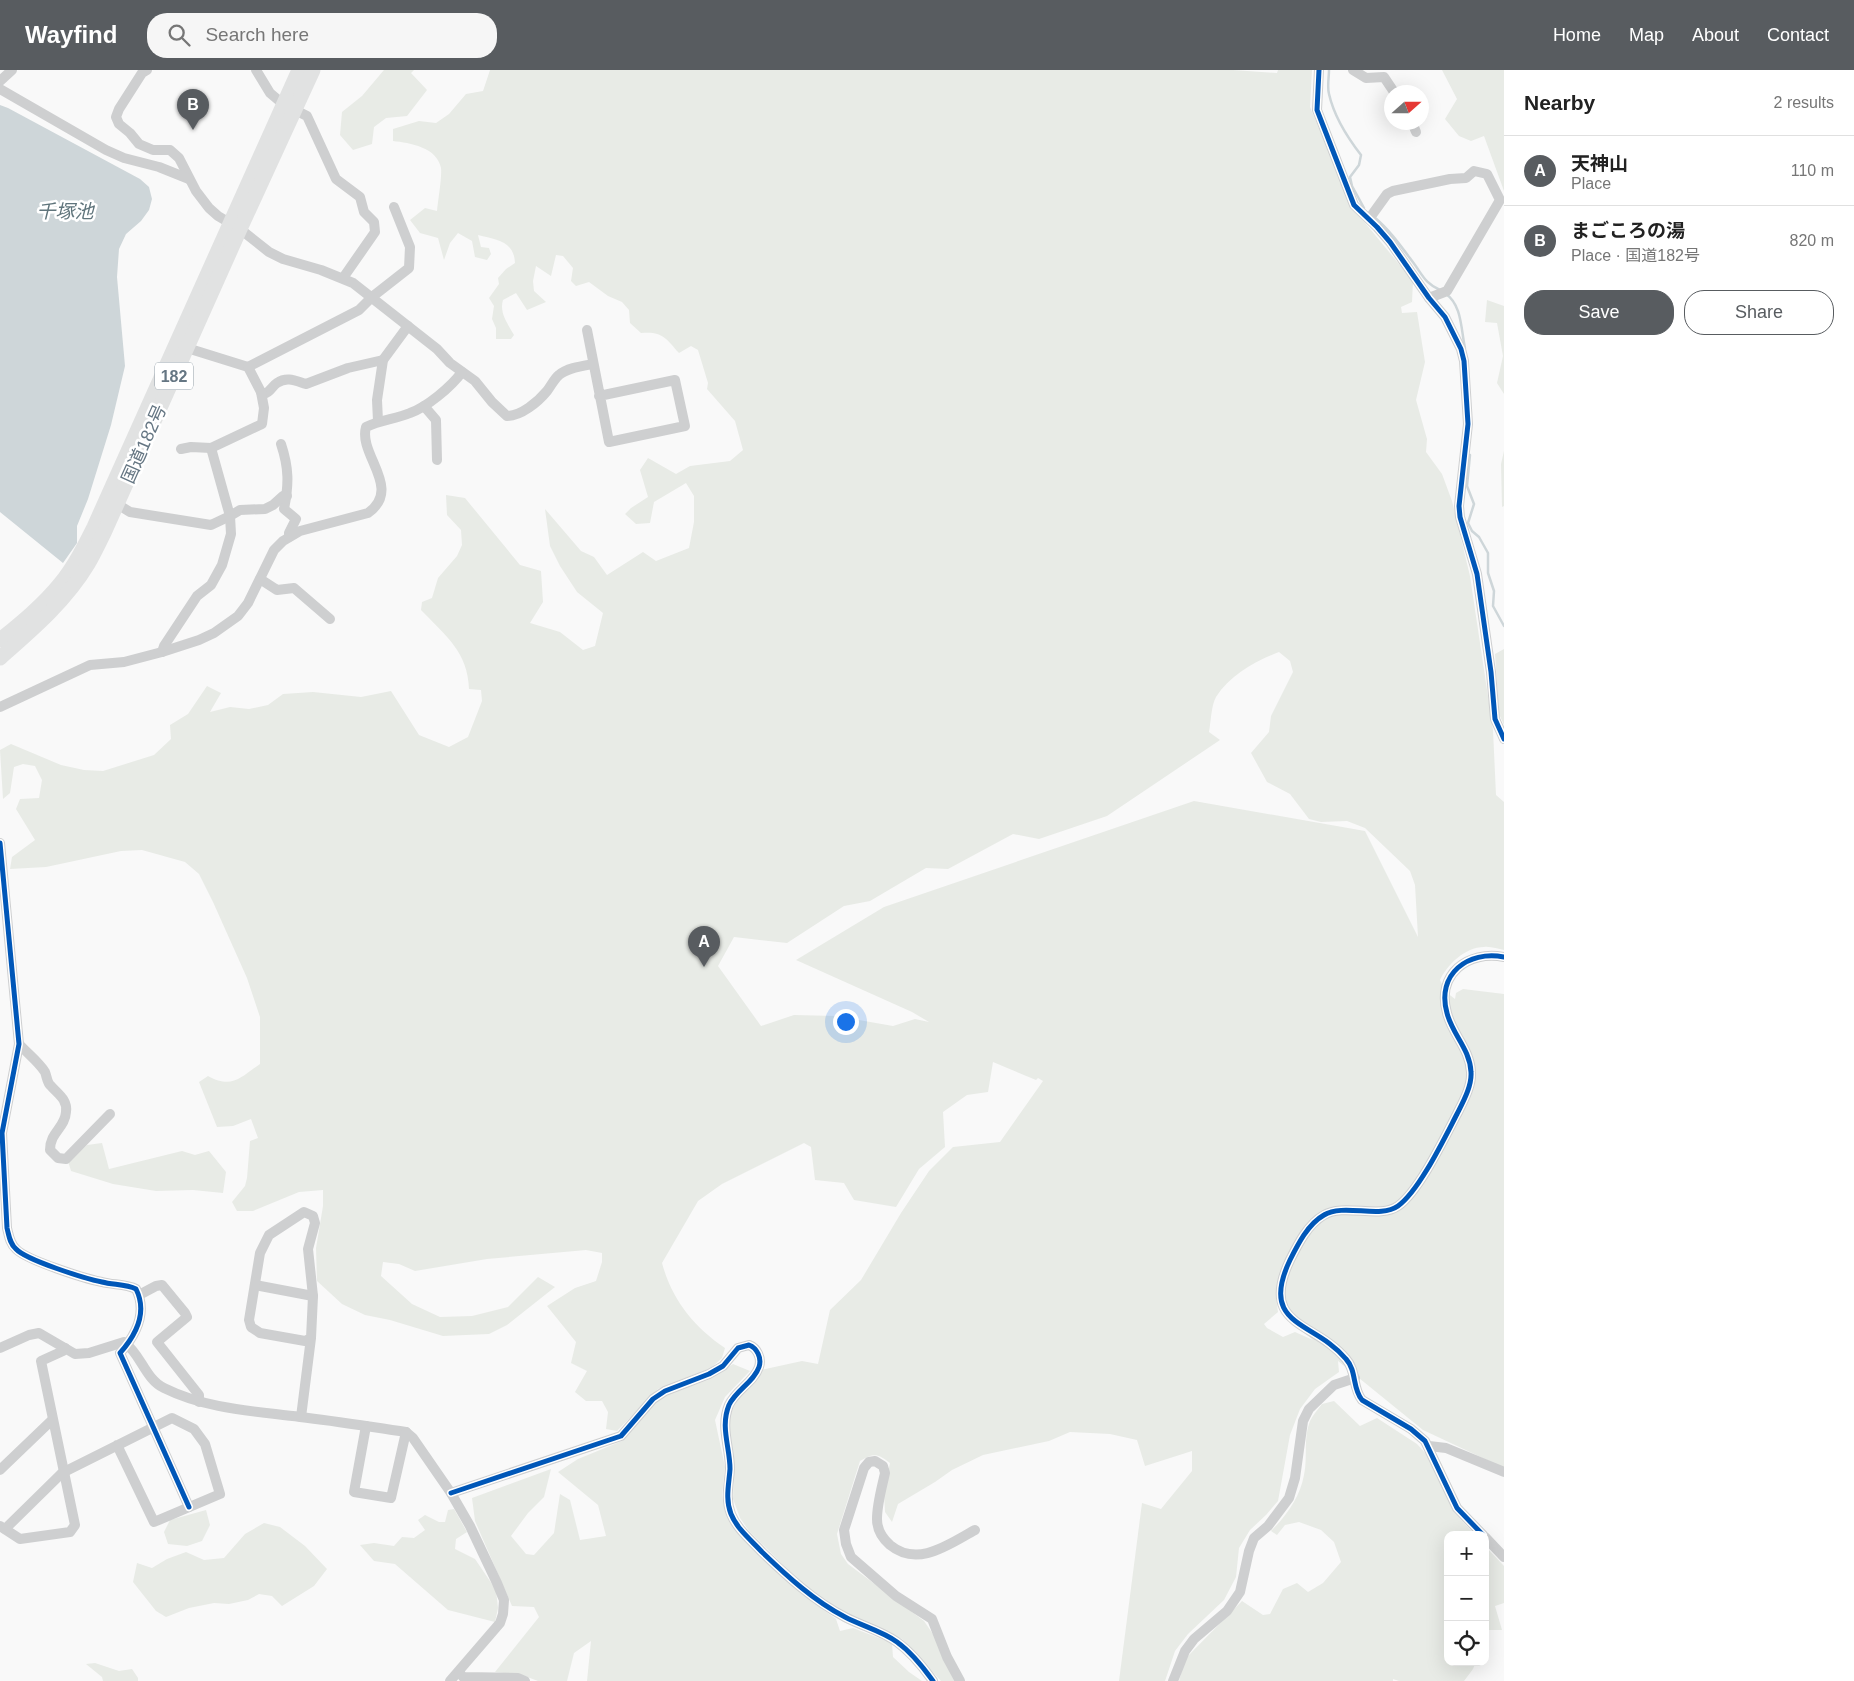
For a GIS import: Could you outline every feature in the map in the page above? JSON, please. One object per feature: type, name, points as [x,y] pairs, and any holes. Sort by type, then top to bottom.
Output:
[{"type":"highway","name":"国道182号","points":[[289,107],[299,70]]},
{"type":"highway","name":"国道182号","points":[[0,640],[24,620],[60,584],[77,558],[94,527],[289,107],[313,70]]},
{"type":"highway","name":"国道182号","points":[[0,658],[35,627],[68,592],[88,564],[187,348],[235,226]]},
{"type":"street","points":[[0,81],[12,70]]},
{"type":"street","points":[[147,70],[142,73],[116,117],[119,124],[139,144],[153,150],[170,150],[179,158],[209,208],[270,252],[283,259],[344,278],[372,297],[437,349],[450,364],[475,381],[492,402],[507,416],[514,416],[535,403],[545,394],[559,375],[571,369],[593,364]]},
{"type":"street","points":[[256,70],[270,93],[289,107],[307,116],[336,179],[360,197],[364,212],[374,222],[375,232],[344,278]]},
{"type":"street","points":[[1319,70],[1317,100],[1320,120],[1354,205],[1390,242],[1429,298],[1445,317],[1456,337],[1464,361],[1468,424],[1459,506],[1460,517],[1477,574],[1491,672],[1495,719],[1504,739]]},
{"type":"street","points":[[1353,70],[1366,78],[1384,76],[1390,85]]},
{"type":"street","points":[[0,89],[106,150],[124,158],[159,167],[190,179]]},
{"type":"street","points":[[1369,219],[1387,194],[1393,191],[1450,179],[1466,178],[1474,171],[1487,174],[1500,200],[1448,291],[1429,298]]},
{"type":"street","points":[[187,348],[248,367],[359,310],[372,297],[409,268],[410,247],[394,207]]},
{"type":"street","points":[[378,421],[377,400],[383,360],[408,326]]},
{"type":"street","points":[[586,330],[609,442],[685,426],[675,380],[600,396]]},
{"type":"street","points":[[261,392],[264,394],[269,392],[277,382],[290,378],[306,384],[348,368],[383,360]]},
{"type":"street","points":[[181,449],[191,447],[211,448],[262,424],[264,408],[261,392],[248,367]]},
{"type":"street","points":[[0,707],[90,665],[124,662],[162,652],[199,640],[227,625],[238,616],[248,603],[274,550],[290,537],[300,531],[368,513],[376,508],[381,499],[381,486],[364,434],[366,427],[378,421],[411,413],[424,406],[455,382],[462,372]]},
{"type":"street","points":[[424,406],[436,420],[437,460]]},
{"type":"street","points":[[281,444],[288,465],[288,488],[284,509],[296,519],[288,533],[290,537]]},
{"type":"street","points":[[162,652],[197,596],[211,585],[222,565],[231,534],[230,516],[211,448]]},
{"type":"street","points":[[117,504],[130,512],[211,525],[240,510],[265,509],[283,496],[287,496]]},
{"type":"street","points":[[260,579],[277,590],[294,588],[330,619]]},
{"type":"street","points":[[0,843],[19,1044],[2,1133],[7,1228],[11,1242],[20,1253],[33,1260],[102,1282],[131,1286],[136,1289],[139,1295],[140,1315],[138,1328],[120,1353],[189,1507]]},
{"type":"street","points":[[1479,1531],[1457,1508],[1430,1446],[1419,1434],[1362,1400],[1356,1393],[1355,1378],[1349,1362],[1337,1347],[1291,1320],[1284,1311],[1280,1288],[1282,1276],[1296,1247],[1314,1223],[1324,1215],[1357,1210],[1389,1210],[1396,1208],[1414,1191],[1458,1112],[1468,1091],[1471,1073],[1469,1058],[1447,1013],[1445,1003],[1446,989],[1452,974],[1464,962],[1473,958],[1493,955],[1504,957]]},
{"type":"street","points":[[19,1044],[45,1072],[50,1085],[62,1096],[66,1107],[66,1113],[61,1125],[50,1140],[50,1150],[58,1158],[66,1159],[110,1114]]},
{"type":"street","points":[[301,1417],[311,1338],[313,1296],[308,1249],[315,1223],[312,1216],[304,1212],[269,1235],[260,1253],[250,1320],[251,1327],[260,1333],[305,1341],[311,1338]]},
{"type":"street","points":[[139,1295],[162,1285],[185,1313],[187,1317],[157,1342],[199,1395],[199,1402]]},
{"type":"street","points":[[255,1285],[313,1296]]},
{"type":"street","points":[[0,1348],[29,1335],[39,1333],[75,1354],[82,1355],[124,1342],[128,1344],[153,1380],[162,1387],[199,1402],[236,1409],[406,1432],[414,1438],[451,1493],[470,1526],[504,1600],[504,1614],[500,1623],[450,1681]]},
{"type":"street","points":[[451,1493],[621,1436],[653,1400],[665,1391],[723,1366],[738,1348],[749,1345],[758,1352],[759,1367],[736,1393],[729,1405],[724,1421],[730,1467],[727,1502],[731,1515],[740,1530],[788,1577],[844,1617],[896,1641],[933,1681]]},
{"type":"street","points":[[65,1348],[63,1351],[41,1361],[53,1421],[64,1472],[75,1525],[70,1532],[20,1539],[3,1528],[64,1472],[117,1445],[172,1418],[194,1429],[205,1444],[220,1494],[154,1522],[117,1445]]},
{"type":"street","points":[[1173,1681],[1185,1651],[1194,1639],[1227,1610],[1240,1592],[1254,1538],[1268,1526],[1288,1498],[1295,1478],[1303,1421],[1308,1409],[1334,1385],[1355,1378]]},
{"type":"street","points":[[0,1470],[51,1420],[53,1421]]},
{"type":"street","points":[[366,1426],[354,1492],[392,1498],[406,1432]]},
{"type":"street","points":[[1430,1446],[1446,1448],[1504,1472]]},
{"type":"street","points":[[960,1681],[947,1657],[932,1619],[896,1596],[851,1557],[846,1544],[844,1530],[864,1468],[869,1462],[875,1461],[884,1466],[885,1473],[877,1519],[878,1529],[883,1539],[893,1548],[904,1553],[920,1555],[933,1552],[975,1530]]},
{"type":"street","points":[[1489,1541],[1504,1557]]},
{"type":"street","points":[[459,1672],[463,1677],[518,1678],[525,1681]]},
{"type":"shaded area","points":[[384,70],[414,70],[411,73],[427,90],[407,116],[386,118],[374,127],[372,144],[353,150],[340,135],[342,112],[362,96]]},
{"type":"shaded area","points":[[490,70],[1233,70],[1277,73],[1278,70],[1312,70],[1310,107],[1352,207],[1413,281],[1412,302],[1401,307],[1402,313],[1417,312],[1425,362],[1416,400],[1427,439],[1426,452],[1442,474],[1452,501],[1470,576],[1493,730],[1496,795],[1504,802],[1504,950],[1486,947],[1470,950],[1452,963],[1440,980],[1446,992],[1455,999],[1456,993],[1463,989],[1504,994],[1504,1468],[1423,1430],[1338,1361],[1339,1372],[1315,1389],[1300,1409],[1290,1435],[1278,1501],[1250,1530],[1239,1548],[1236,1577],[1224,1600],[1188,1634],[1175,1651],[1165,1681],[1119,1681],[1142,1503],[1161,1509],[1192,1471],[1192,1451],[1145,1466],[1137,1440],[1110,1434],[1070,1432],[1049,1441],[983,1455],[952,1470],[898,1504],[892,1522],[885,1512],[884,1493],[890,1463],[882,1457],[875,1455],[860,1461],[837,1534],[841,1554],[848,1564],[924,1621],[935,1637],[957,1681],[941,1681],[902,1639],[846,1614],[799,1581],[749,1531],[740,1518],[733,1499],[734,1463],[728,1420],[740,1392],[761,1370],[802,1361],[818,1364],[830,1310],[861,1280],[901,1213],[929,1171],[953,1147],[1000,1142],[1043,1081],[1038,1078],[1036,1080],[993,1062],[988,1092],[967,1095],[943,1112],[945,1147],[919,1169],[896,1207],[854,1200],[844,1183],[815,1180],[811,1147],[804,1143],[722,1184],[698,1201],[662,1263],[672,1289],[686,1312],[703,1331],[725,1348],[722,1358],[711,1368],[658,1389],[617,1431],[606,1429],[608,1412],[602,1401],[586,1401],[575,1392],[587,1371],[571,1363],[576,1342],[547,1306],[575,1288],[596,1281],[602,1262],[602,1253],[586,1250],[487,1259],[415,1271],[399,1264],[383,1262],[381,1276],[412,1304],[440,1317],[472,1316],[508,1307],[538,1277],[555,1287],[507,1325],[489,1334],[443,1336],[390,1320],[365,1315],[342,1304],[317,1281],[316,1248],[323,1206],[323,1190],[299,1192],[253,1211],[237,1211],[232,1202],[245,1186],[250,1141],[258,1138],[251,1119],[233,1126],[217,1127],[199,1082],[208,1076],[223,1082],[230,1082],[247,1074],[260,1064],[260,1017],[247,978],[199,874],[185,862],[142,850],[121,851],[46,867],[10,869],[12,857],[35,840],[16,809],[20,799],[39,798],[42,780],[35,766],[23,764],[14,767],[10,793],[3,799],[0,750],[11,744],[61,765],[84,770],[103,771],[154,755],[171,739],[170,725],[188,714],[207,686],[221,693],[210,712],[230,707],[249,709],[268,705],[283,694],[313,692],[361,697],[391,691],[419,735],[449,747],[468,737],[482,701],[481,690],[469,689],[468,676],[460,654],[421,610],[422,602],[432,598],[438,578],[457,556],[462,545],[461,530],[447,515],[446,495],[465,498],[520,565],[541,571],[543,602],[530,623],[560,632],[583,650],[595,646],[603,613],[577,592],[560,566],[550,546],[545,509],[581,551],[594,557],[607,575],[643,552],[656,561],[689,548],[694,522],[694,496],[686,483],[654,502],[650,523],[636,524],[625,514],[648,497],[640,470],[648,458],[676,474],[690,466],[730,461],[743,450],[735,421],[707,389],[708,383],[698,350],[691,346],[679,353],[671,343],[659,334],[641,333],[630,323],[629,310],[622,302],[608,296],[589,282],[576,286],[571,281],[573,268],[563,256],[556,255],[551,276],[536,266],[533,281],[534,291],[546,302],[527,310],[516,293],[503,300],[503,314],[514,335],[511,339],[496,339],[496,328],[492,319],[494,306],[489,298],[499,284],[498,278],[515,263],[511,250],[508,246],[492,238],[478,235],[481,247],[489,248],[491,254],[487,260],[475,257],[472,241],[458,233],[450,243],[444,260],[438,238],[420,233],[410,220],[425,208],[437,211],[441,168],[434,155],[422,147],[393,141],[393,129],[419,121],[436,123],[449,114],[466,94],[483,91]],"holes":[[[1279,652],[1290,661],[1293,672],[1271,716],[1269,732],[1251,753],[1267,782],[1290,794],[1309,819],[1321,822],[1347,821],[1365,828],[1410,871],[1415,885],[1418,937],[1365,831],[1194,801],[884,907],[796,960],[912,1012],[929,1022],[915,1019],[893,1026],[836,1016],[794,1015],[761,1026],[718,966],[734,937],[787,943],[844,906],[870,901],[926,868],[948,869],[1013,834],[1039,839],[1107,816],[1220,740],[1209,732],[1212,709],[1216,697],[1236,675]],[[1276,1298],[1301,1330],[1313,1340],[1295,1332],[1283,1337],[1267,1328],[1264,1324],[1278,1312]]]},
{"type":"shaded area","points":[[1442,70],[1504,70],[1504,191],[1484,136],[1471,141],[1459,136],[1445,119],[1457,99]]},
{"type":"shaded area","points":[[1487,300],[1504,306],[1504,394],[1497,383],[1503,356],[1497,323],[1485,322]]},
{"type":"shaded area","points":[[1504,451],[1504,506],[1502,507],[1501,464]]},
{"type":"shaded area","points":[[1504,649],[1504,725],[1499,714],[1495,654]]},
{"type":"shaded area","points":[[102,1143],[109,1169],[182,1151],[195,1155],[209,1151],[226,1172],[223,1193],[193,1190],[156,1191],[113,1184],[71,1171],[68,1161],[87,1145]]},
{"type":"shaded area","points":[[733,1364],[750,1371],[725,1397],[715,1420],[725,1467],[722,1495],[725,1511],[802,1594],[836,1619],[840,1631],[853,1628],[892,1643],[893,1657],[922,1681],[587,1681],[591,1641],[574,1653],[567,1681],[538,1681],[522,1675],[495,1672],[539,1617],[534,1607],[512,1606],[475,1521],[472,1498],[551,1469],[544,1497],[528,1513],[511,1536],[526,1554],[534,1555],[554,1533],[560,1494],[570,1500],[580,1540],[606,1536],[598,1505],[558,1472],[578,1459],[622,1441],[660,1397],[708,1380]]},
{"type":"shaded area","points":[[1334,1401],[1360,1426],[1377,1418],[1417,1444],[1427,1455],[1454,1512],[1471,1531],[1444,1531],[1444,1666],[1474,1666],[1473,1669],[1464,1681],[1399,1681],[1393,1679],[1393,1681],[1179,1681],[1185,1659],[1242,1601],[1263,1615],[1270,1614],[1283,1589],[1297,1583],[1308,1592],[1323,1583],[1341,1562],[1334,1542],[1321,1530],[1299,1522],[1285,1525],[1277,1535],[1271,1531],[1287,1512],[1299,1491],[1305,1468],[1308,1427],[1314,1414],[1322,1404]]},
{"type":"shaded area","points":[[454,1509],[467,1532],[456,1539],[455,1549],[475,1559],[496,1590],[498,1608],[495,1622],[448,1610],[395,1564],[374,1561],[360,1545],[374,1543],[394,1546],[402,1537],[414,1538],[425,1530],[418,1520],[425,1515],[439,1522],[445,1522],[448,1510]]},
{"type":"shaded area","points":[[206,1510],[210,1525],[202,1541],[187,1546],[168,1544],[164,1532],[170,1520]]},
{"type":"shaded area","points":[[264,1523],[280,1527],[305,1546],[327,1569],[314,1586],[282,1606],[272,1596],[259,1594],[248,1600],[229,1604],[214,1603],[189,1608],[166,1617],[156,1611],[133,1582],[137,1563],[152,1568],[167,1559],[186,1552],[204,1560],[224,1558],[245,1534]]},
{"type":"shaded area","points":[[1489,1550],[1504,1566],[1504,1603],[1495,1606],[1502,1630],[1489,1630]]},
{"type":"shaded area","points":[[95,1663],[119,1671],[132,1669],[138,1681],[103,1681],[102,1677],[86,1664]]},
{"type":"water","name":"千塚池","points":[[0,105],[140,179],[149,187],[152,199],[149,210],[141,221],[126,234],[119,249],[117,277],[125,366],[111,425],[88,499],[77,526],[77,543],[63,563],[0,512]]},
{"type":"waterway","points":[[1329,70],[1328,91],[1334,110],[1346,134],[1361,155],[1359,165],[1350,177],[1352,186],[1364,208]]},
{"type":"waterway","points":[[1374,217],[1396,240],[1425,279],[1440,290]]},
{"type":"waterway","points":[[1446,294],[1458,311],[1465,348]]},
{"type":"waterway","points":[[1470,455],[1467,486],[1474,504],[1468,523],[1488,553],[1488,573],[1494,591],[1493,606],[1504,626]]},
{"type":"cycle path","points":[[1319,70],[1317,110],[1354,205],[1390,242],[1429,298],[1445,317],[1461,349],[1464,361],[1468,424],[1459,506],[1460,517],[1477,574],[1491,672],[1495,719],[1504,739]]},
{"type":"cycle path","points":[[0,843],[19,1044],[2,1133],[9,1237],[16,1249],[43,1263],[94,1280],[136,1289],[141,1307],[140,1315],[131,1339],[120,1353],[189,1507]]},
{"type":"cycle path","points":[[1479,1531],[1457,1508],[1425,1441],[1411,1429],[1362,1400],[1357,1390],[1352,1369],[1346,1359],[1333,1347],[1294,1320],[1285,1311],[1281,1298],[1282,1282],[1296,1247],[1318,1219],[1324,1215],[1341,1210],[1390,1210],[1406,1199],[1422,1177],[1462,1104],[1469,1088],[1471,1077],[1468,1056],[1449,1021],[1445,999],[1446,987],[1451,976],[1467,961],[1478,957],[1504,957]]},
{"type":"cycle path","points":[[451,1493],[621,1436],[653,1399],[665,1391],[709,1374],[723,1366],[738,1348],[749,1345],[758,1354],[760,1360],[759,1367],[753,1377],[732,1400],[726,1413],[725,1421],[730,1461],[728,1503],[731,1514],[741,1529],[762,1552],[801,1588],[834,1611],[897,1642],[907,1650],[933,1681]]},
{"type":"place","name":"まごころの湯","points":[[193,130]]},
{"type":"place","name":"天神山","points":[[704,967]]}]
